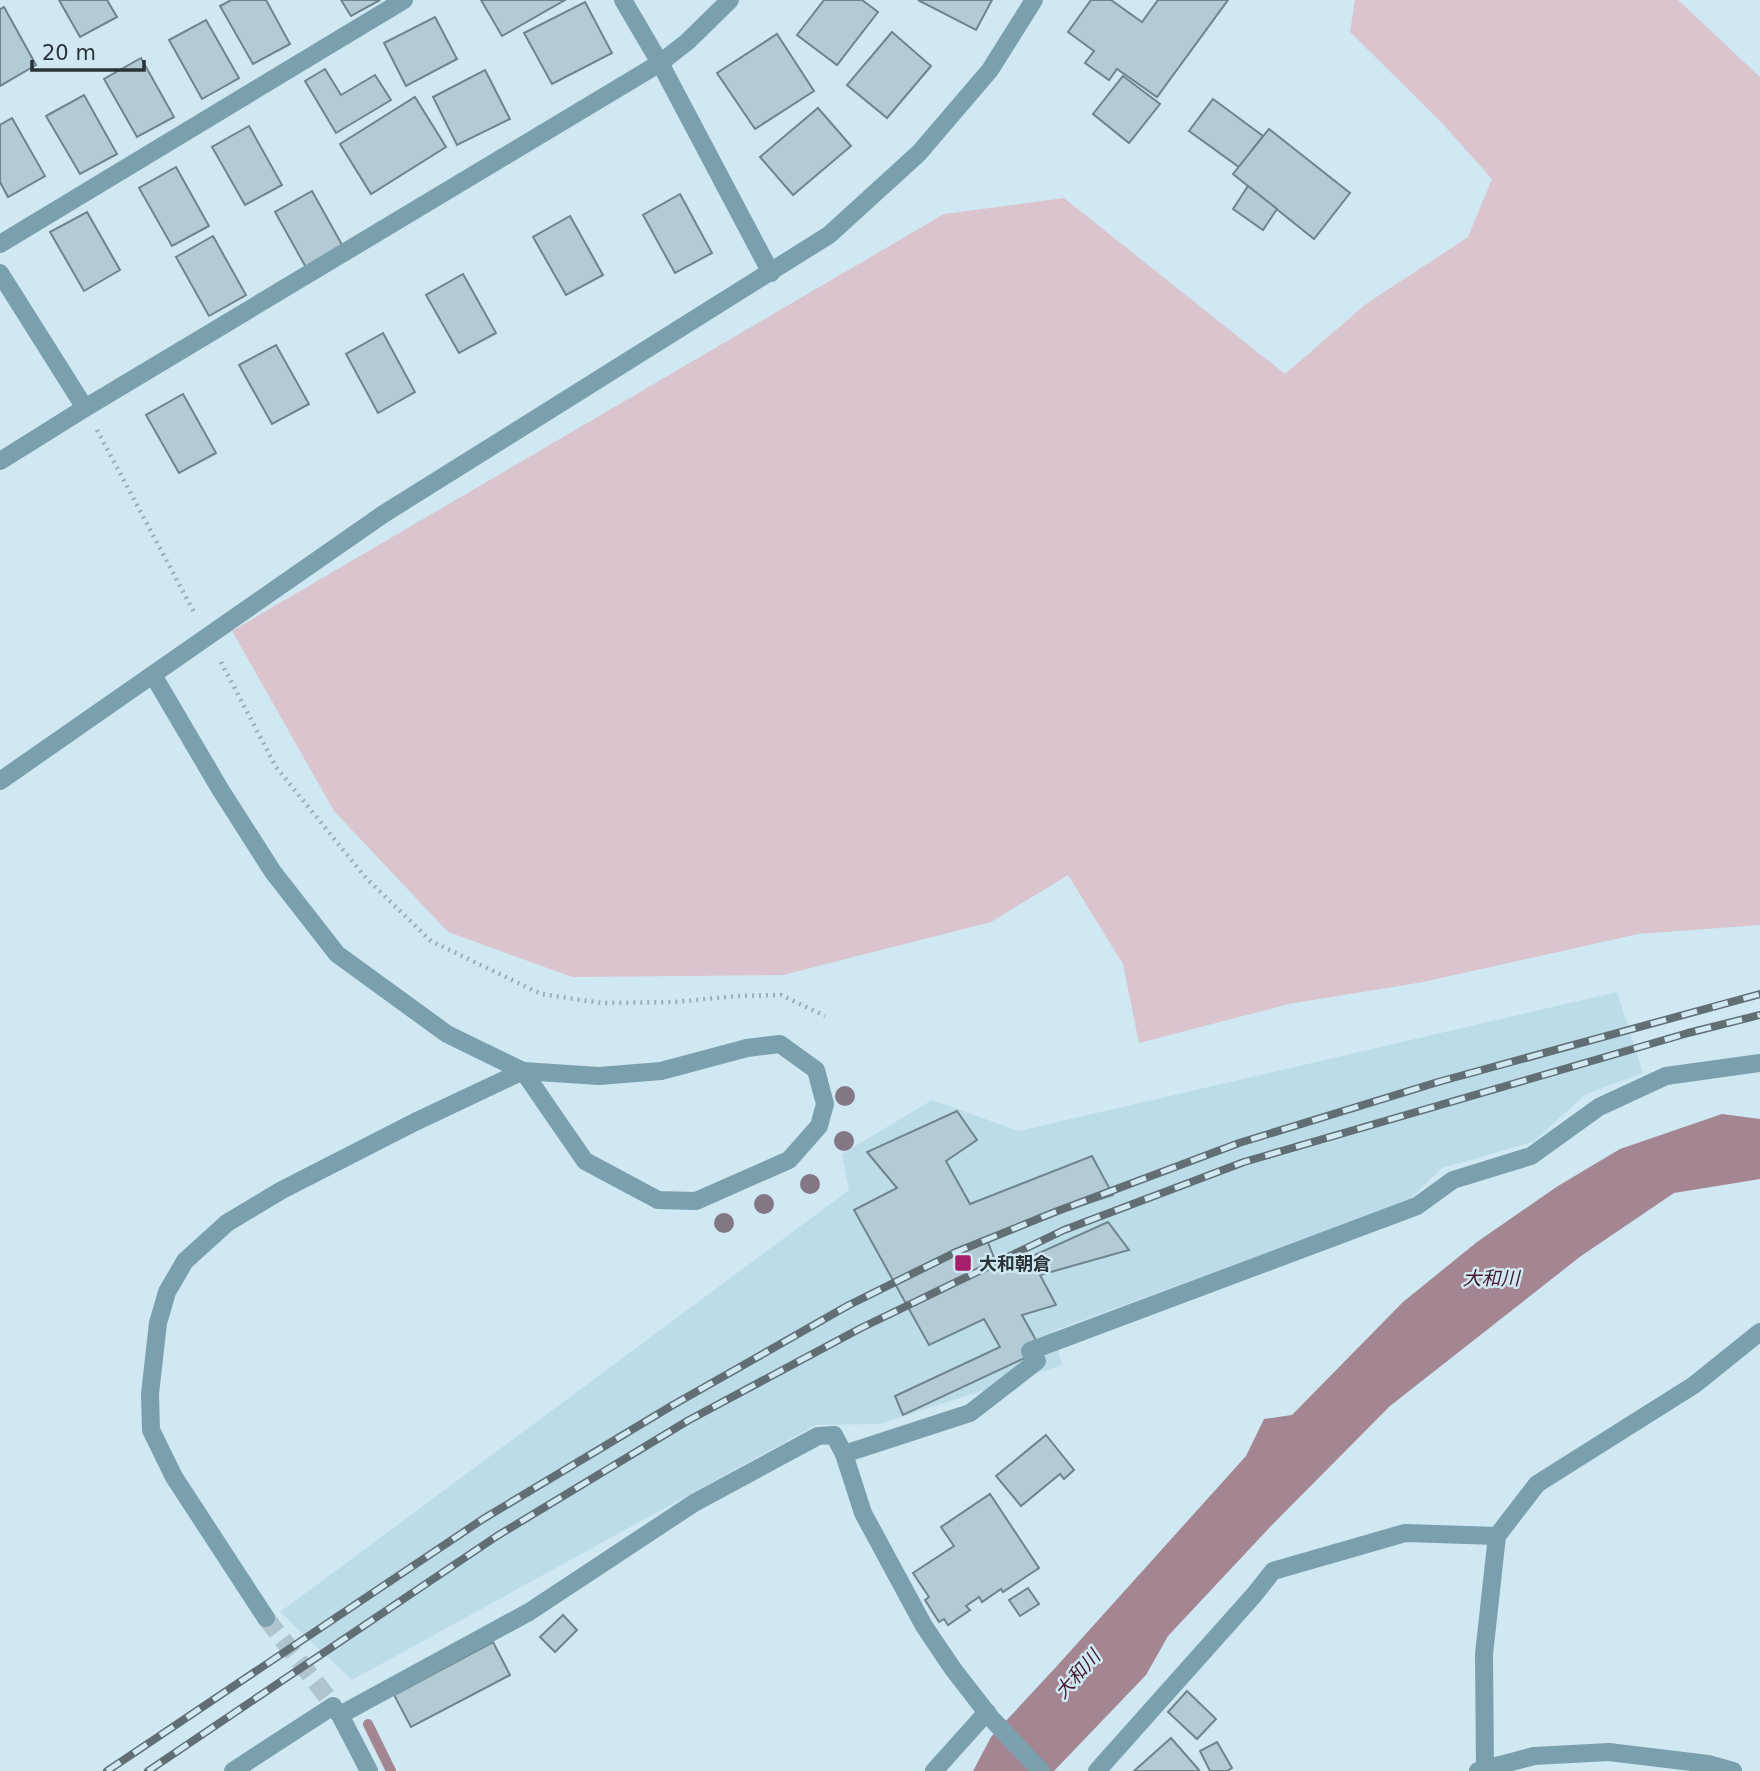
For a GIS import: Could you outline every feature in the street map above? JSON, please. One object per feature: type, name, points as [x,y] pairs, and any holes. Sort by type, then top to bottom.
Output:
[{"type":"street","points":[[0,244],[404,0]]},
{"type":"street","points":[[623,0],[660,63],[771,273]]},
{"type":"street","points":[[0,461],[660,63],[687,42],[730,0]]},
{"type":"street","points":[[0,780],[382,515],[829,235],[919,153],[990,70],[1034,0]]},
{"type":"street","points":[[0,273],[85,408]]},
{"type":"street","points":[[153,675],[273,872],[337,954],[447,1034],[523,1071],[599,1076],[660,1071],[747,1048],[780,1044],[816,1070],[825,1104],[819,1126],[789,1160],[696,1201],[658,1200],[585,1161],[523,1071]]},
{"type":"street","points":[[844,1454],[970,1413],[1037,1361],[1030,1351],[1417,1206],[1453,1180],[1531,1156],[1599,1107],[1666,1076],[1760,1063]]},
{"type":"street","points":[[267,1618],[174,1477],[152,1430],[150,1394],[158,1323],[167,1292],[184,1261],[227,1223],[282,1190],[523,1071]]},
{"type":"street","points":[[1733,1771],[1707,1764],[1609,1752],[1534,1756],[1481,1770],[1484,1654],[1497,1536],[1537,1484],[1694,1385],[1760,1332]]},
{"type":"street","points":[[233,1771],[335,1708],[528,1612],[694,1503],[818,1436],[834,1435],[844,1454],[863,1513],[924,1626],[989,1715],[1041,1771]]},
{"type":"street","points":[[1097,1771],[1273,1571],[1405,1533],[1497,1536]]},
{"type":"street","points":[[335,1708],[369,1771]]},
{"type":"street","points":[[934,1771],[989,1715]]},
{"type":"path","points":[[85,408],[200,623]]},
{"type":"path","points":[[219,659],[276,767],[366,878],[431,941],[541,994],[602,1003],[676,1002],[781,995],[825,1016]]},
{"type":"shaded area","points":[[1355,0],[1678,0],[1760,77],[1760,925],[1638,934],[1423,982],[1289,1004],[1139,1043],[1123,964],[1068,875],[991,922],[783,975],[572,977],[448,932],[334,811],[232,631],[944,214],[1064,198],[1285,374],[1366,304],[1468,237],[1492,179],[1441,122],[1350,32]]},
{"type":"shaded area","points":[[1617,992],[1643,1073],[1586,1094],[1533,1142],[1442,1168],[1408,1201],[1053,1331],[1062,1365],[879,1424],[816,1425],[352,1680],[280,1612],[849,1190],[842,1154],[932,1100],[1019,1131]]},
{"type":"water","name":"大和川","points":[[1722,1114],[1760,1119],[1760,1179],[1674,1193],[1581,1256],[1390,1406],[1271,1526],[1168,1636],[1146,1675],[1054,1771],[973,1771],[991,1737],[1246,1456],[1264,1419],[1292,1415],[1403,1302],[1477,1242],[1558,1186],[1620,1149]]},
{"type":"building","points":[[59,0],[107,0],[117,17],[80,37]]},
{"type":"building","points":[[231,0],[266,0],[290,44],[253,64],[220,6]]},
{"type":"building","points":[[341,0],[380,0],[351,16]]},
{"type":"building","points":[[481,0],[565,0],[502,36]]},
{"type":"building","points":[[824,0],[862,0],[878,12],[837,65],[797,35]]},
{"type":"building","points":[[918,0],[992,0],[976,30]]},
{"type":"building","points":[[1091,0],[1111,0],[1142,22],[1158,0],[1228,0],[1157,97],[1117,69],[1109,80],[1085,63],[1094,51],[1068,32]]},
{"type":"building","points":[[585,2],[612,53],[552,84],[524,33]]},
{"type":"building","points":[[4,7],[36,65],[0,86],[0,9]]},
{"type":"building","points":[[435,17],[457,59],[406,86],[384,43]]},
{"type":"building","points":[[206,20],[239,78],[202,99],[169,40]]},
{"type":"building","points":[[892,32],[931,66],[887,118],[847,85]]},
{"type":"building","points":[[777,34],[814,91],[755,129],[717,73]]},
{"type":"building","points":[[141,58],[174,117],[137,137],[104,79]]},
{"type":"building","points":[[325,69],[341,95],[375,75],[391,100],[336,133],[305,81]]},
{"type":"building","points":[[485,70],[510,119],[457,145],[433,97]]},
{"type":"building","points":[[1123,76],[1160,104],[1129,143],[1093,114]]},
{"type":"building","points":[[84,95],[117,154],[80,174],[46,116]]},
{"type":"building","points":[[415,97],[446,147],[371,194],[340,144]]},
{"type":"building","points":[[1213,99],[1263,136],[1239,167],[1189,131]]},
{"type":"building","points":[[818,108],[851,146],[793,195],[760,157]]},
{"type":"building","points":[[12,118],[45,176],[8,197],[0,182],[0,125]]},
{"type":"building","points":[[249,126],[282,185],[245,205],[212,147]]},
{"type":"building","points":[[1269,129],[1350,193],[1314,239],[1233,174]]},
{"type":"building","points":[[176,167],[209,226],[172,246],[139,188]]},
{"type":"building","points":[[1248,186],[1277,209],[1263,230],[1233,209]]},
{"type":"building","points":[[312,191],[345,250],[308,271],[275,212]]},
{"type":"building","points":[[680,194],[712,253],[675,273],[643,215]]},
{"type":"building","points":[[87,212],[120,270],[84,291],[50,232]]},
{"type":"building","points":[[570,216],[603,275],[566,295],[533,237]]},
{"type":"building","points":[[213,236],[246,295],[209,316],[176,257]]},
{"type":"building","points":[[463,274],[496,333],[459,353],[426,295]]},
{"type":"building","points":[[383,333],[415,392],[378,413],[346,354]]},
{"type":"building","points":[[276,345],[309,404],[272,424],[239,365]]},
{"type":"building","points":[[183,394],[216,453],[179,473],[146,415]]},
{"type":"building","points":[[957,1111],[977,1140],[946,1161],[970,1204],[1092,1156],[1113,1195],[986,1237],[999,1271],[1108,1222],[1129,1250],[1040,1275],[1056,1305],[1022,1315],[1037,1342],[1027,1357],[903,1415],[895,1396],[1000,1347],[984,1319],[929,1345],[854,1210],[897,1188],[867,1152]]},
{"type":"building","points":[[1046,1435],[1074,1470],[1064,1479],[1060,1474],[1021,1506],[996,1476]]},
{"type":"building","points":[[990,1494],[1039,1568],[1003,1592],[1001,1589],[982,1602],[979,1597],[966,1606],[970,1610],[948,1625],[944,1619],[939,1622],[925,1600],[929,1597],[913,1573],[954,1546],[941,1527]]},
{"type":"building","points":[[1028,1588],[1039,1604],[1020,1616],[1009,1600]]},
{"type":"building","points":[[563,1615],[577,1630],[555,1652],[540,1637]]},
{"type":"building","points":[[493,1642],[510,1675],[411,1727],[394,1695]]},
{"type":"building","points":[[1187,1691],[1216,1719],[1197,1739],[1168,1712]]},
{"type":"building","points":[[1171,1738],[1199,1770],[1134,1771]]},
{"type":"building","points":[[1217,1742],[1232,1768],[1227,1771],[1210,1771],[1200,1751]]},
{"type":"waterway","points":[[368,1724],[391,1771]]},
{"type":"tunnel","points":[[266,1618],[331,1702]]},
{"type":"railway","points":[[107,1771],[483,1519],[673,1405],[849,1305],[956,1252],[1239,1143],[1438,1082],[1760,994]]},
{"type":"railway","points":[[148,1771],[497,1536],[689,1420],[861,1328],[1064,1230],[1244,1162],[1688,1033],[1760,1015]]},
{"type":"place","name":"大和朝倉","points":[[963,1263]]}]
